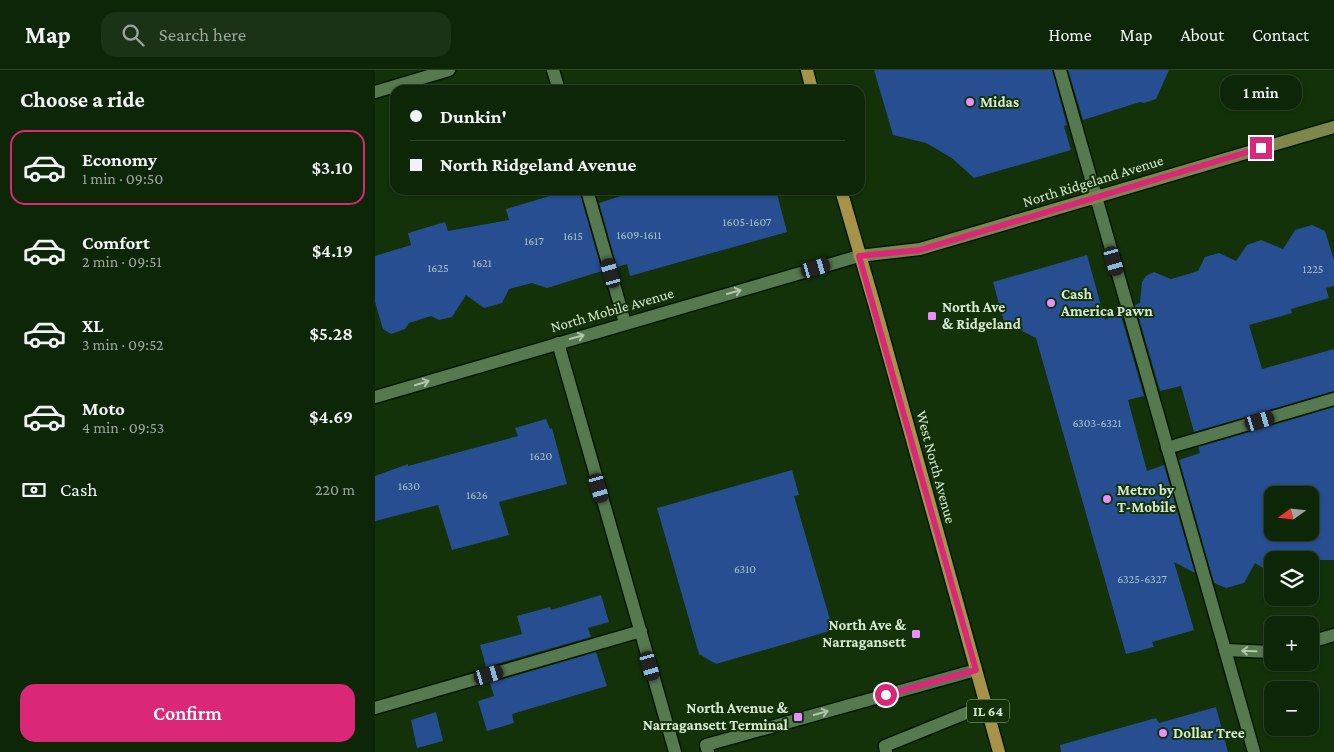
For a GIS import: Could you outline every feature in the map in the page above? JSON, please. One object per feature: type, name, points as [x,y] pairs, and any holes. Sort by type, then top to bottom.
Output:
[{"type":"main road","points":[[807,70],[811,85]]},
{"type":"main road","name":"West North Avenue","points":[[842,195],[877,312],[999,752]]},
{"type":"street","points":[[399,85],[449,70]]},
{"type":"street","points":[[553,70],[558,85]]},
{"type":"street","points":[[1060,70],[1254,752]]},
{"type":"street","points":[[375,92],[390,88]]},
{"type":"street","name":"North Ridgeland Avenue","points":[[859,256],[920,250],[1095,196],[1334,127]]},
{"type":"street","points":[[588,195],[625,323]]},
{"type":"street","name":"North Mobile Avenue","points":[[375,397],[558,342],[859,256]]},
{"type":"street","points":[[558,342],[675,752]]},
{"type":"street","points":[[1167,448],[1334,399]]},
{"type":"street","points":[[375,708],[641,631]]},
{"type":"street","points":[[1319,639],[1334,635]]},
{"type":"street","points":[[1225,650],[1264,652]]},
{"type":"street","points":[[708,752],[706,745],[976,670]]},
{"type":"street","points":[[886,752],[885,746],[986,705]]},
{"type":"building","name":"Midas","points":[[874,70],[1052,70],[1067,125],[1064,126],[1071,150],[974,178],[953,159],[926,143],[893,135]]},
{"type":"building","points":[[1068,70],[1169,70],[1156,99],[1144,103],[1140,102],[1083,120]]},
{"type":"building","points":[[553,195],[580,195],[602,271],[547,288],[532,283],[509,289],[502,303],[484,308],[466,295],[452,317],[439,320],[431,316],[409,323],[405,329],[391,334],[383,329],[375,302],[375,256],[411,245],[408,233],[445,222],[448,231],[509,220],[506,209]]},
{"type":"building","points":[[624,195],[777,195],[787,232],[630,276],[627,264],[617,267],[599,203]]},
{"type":"building","points":[[1312,225],[1325,231],[1334,260],[1334,286],[1326,288],[1329,298],[1291,309],[1292,313],[1249,325],[1262,369],[1334,349],[1334,391],[1194,432],[1181,386],[1160,391],[1135,305],[1140,303],[1142,282],[1146,276],[1154,272],[1171,279],[1198,271],[1205,257],[1219,253],[1236,261],[1247,245],[1261,240],[1283,249],[1295,230]]},
{"type":"building","points":[[1087,255],[1105,320],[1120,312],[1144,396],[1128,400],[1147,471],[1164,465],[1195,573],[1174,562],[1194,630],[1152,642],[1154,647],[1126,654],[1036,338],[1004,322],[993,282]]},
{"type":"building","points":[[1334,407],[1334,560],[1319,560],[1319,551],[1264,551],[1264,568],[1255,563],[1244,583],[1226,588],[1214,583],[1179,460],[1200,453],[1198,447]]},
{"type":"building","points":[[546,419],[550,429],[552,428],[567,484],[499,502],[509,535],[452,550],[438,505],[375,521],[375,476],[408,464],[408,466],[518,436],[515,428]]},
{"type":"building","points":[[792,470],[799,495],[794,496],[833,630],[716,664],[699,654],[657,508]]},
{"type":"building","points":[[601,595],[609,622],[588,628],[591,637],[486,667],[480,645],[522,634],[517,616],[550,607],[551,610]]},
{"type":"building","points":[[596,652],[607,686],[512,714],[514,723],[487,731],[478,701],[494,696],[490,683]]},
{"type":"building","name":"Dollar Tree","points":[[1216,707],[1228,752],[1061,752],[1060,745],[1156,718],[1159,723]]},
{"type":"building","points":[[436,712],[443,741],[417,748],[411,720]]},
{"type":"place","name":"Midas","points":[[970,102]]},
{"type":"place","name":"Cash America Pawn","points":[[1051,303]]},
{"type":"place","name":"North Ave & Ridgeland","points":[[932,316]]},
{"type":"place","name":"Metro by T-Mobile","points":[[1107,499]]},
{"type":"place","name":"North Ave & Narragansett","points":[[916,634]]},
{"type":"place","name":"North Avenue & Narragansett Terminal","points":[[798,717]]},
{"type":"place","name":"Dollar Tree","points":[[1163,733]]},
{"type":"route","points":[[886,695],[976,670],[874,303],[859,256],[920,250],[1095,196],[1261,148]]}]
